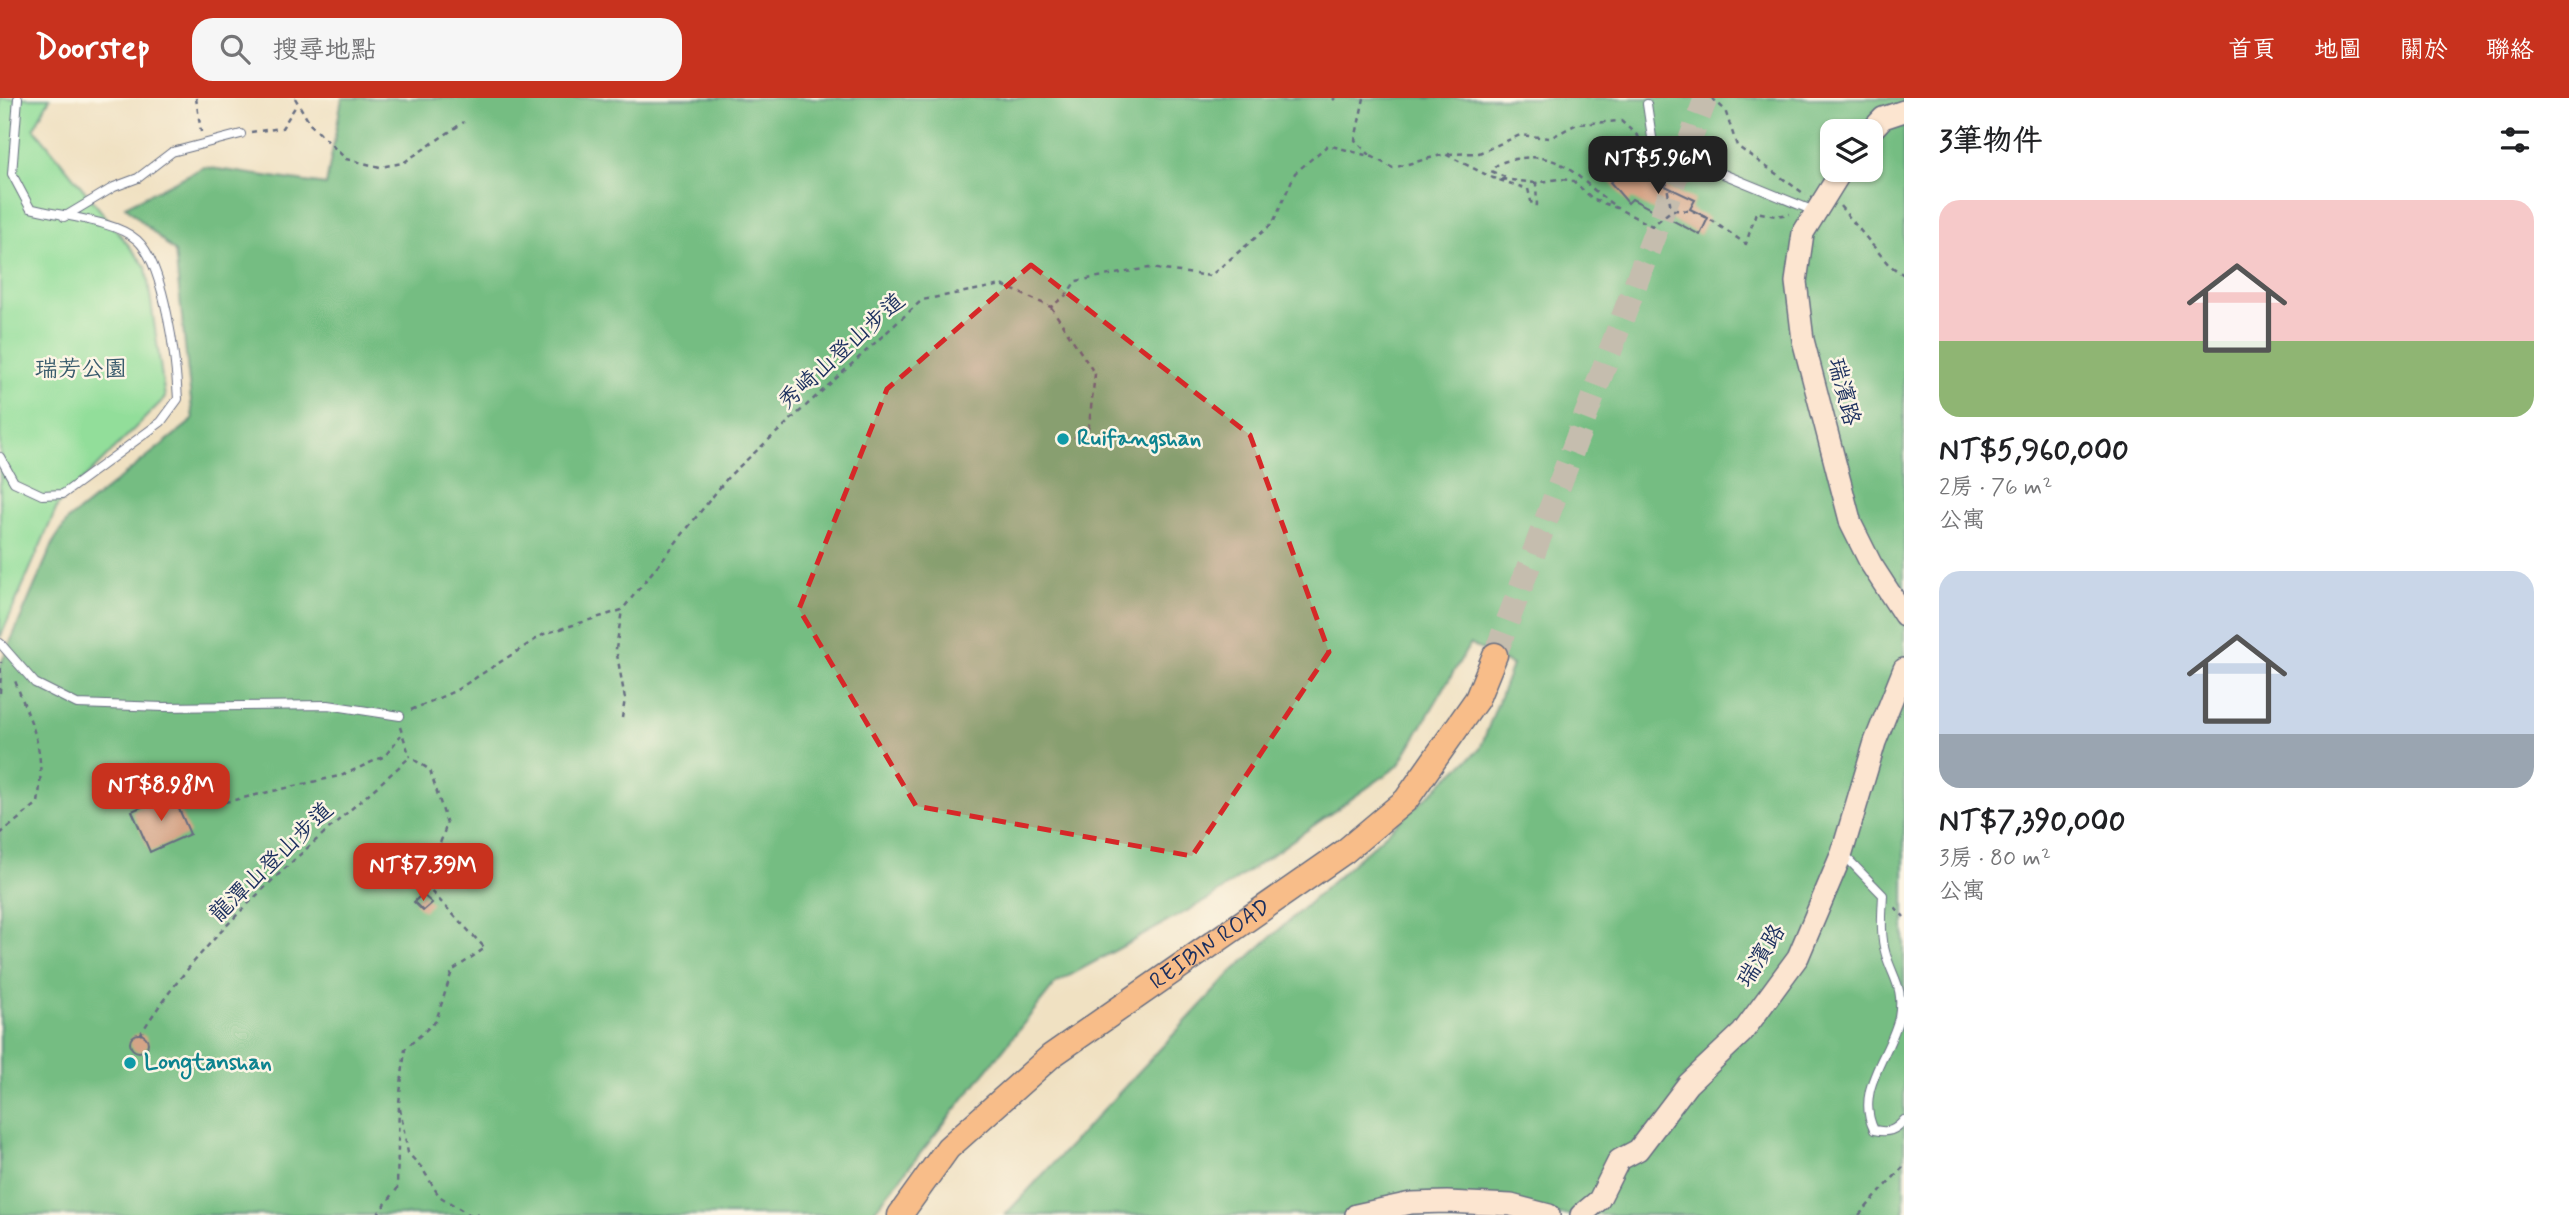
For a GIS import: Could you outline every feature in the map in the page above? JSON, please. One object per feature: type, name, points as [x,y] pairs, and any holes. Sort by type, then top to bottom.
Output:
[{"type":"main road","name":"REIBIN ROAD","points":[[900,1215],[948,1148],[1051,1056],[1344,852],[1406,800],[1477,699],[1494,655]]},
{"type":"street","points":[[1883,119],[1904,111]]},
{"type":"street","name":"瑞濱路","points":[[1834,182],[1803,233],[1797,258],[1803,340],[1851,524],[1871,564],[1904,614]]},
{"type":"street","name":"瑞濱路","points":[[1581,1215],[1599,1200],[1619,1160],[1638,1150],[1688,1084],[1742,1033],[1791,967],[1842,853],[1875,742],[1904,669]]},
{"type":"street","points":[[1356,1215],[1411,1203],[1447,1202],[1511,1205],[1549,1215]]},
{"type":"lane","points":[[0,457],[14,482],[42,495],[63,495],[161,422],[178,399],[176,356],[154,264],[137,240],[106,225],[64,218],[30,208],[12,174],[18,98]]},
{"type":"lane","points":[[1647,104],[1654,151],[1819,204]]},
{"type":"lane","points":[[64,218],[114,187],[138,178],[172,152],[241,134]]},
{"type":"lane","points":[[0,644],[35,683],[77,704],[164,707],[328,705],[400,716]]},
{"type":"lane","points":[[1842,853],[1883,895],[1882,936],[1886,954],[1902,991],[1899,1019],[1881,1057],[1867,1100],[1867,1116],[1874,1130],[1885,1133],[1896,1129],[1904,1120]]},
{"type":"path","points":[[196,98],[203,142]]},
{"type":"path","points":[[295,98],[310,124],[346,159],[380,167],[403,163],[464,122]]},
{"type":"path","points":[[1364,98],[1355,139],[1373,157]]},
{"type":"path","points":[[1712,98],[1725,110],[1737,146],[1819,204],[1845,209],[1889,265],[1904,275]]},
{"type":"path","points":[[241,134],[282,128],[297,103]]},
{"type":"path","points":[[1072,442],[1076,436],[1088,433],[1095,374],[1051,307],[1066,295],[1076,281],[1149,268],[1210,276],[1273,223],[1295,173],[1328,145],[1373,157],[1393,168],[1445,154],[1479,153],[1520,135],[1550,138],[1577,124],[1621,121],[1654,151],[1654,168],[1667,181],[1672,209]]},
{"type":"path","points":[[1445,154],[1493,178],[1528,189],[1532,205],[1537,205],[1536,183]]},
{"type":"path","points":[[1506,178],[1491,171],[1498,163],[1535,156],[1562,162],[1590,190],[1652,226],[1672,209],[1693,211],[1746,244],[1756,212],[1775,216],[1819,204]]},
{"type":"path","points":[[1493,178],[1536,183],[1558,178],[1572,180],[1594,201],[1617,208]]},
{"type":"path","name":"秀崎山登山步道","points":[[622,610],[729,476],[922,300],[1002,285],[1051,307]]},
{"type":"path","points":[[422,894],[447,824],[430,770],[410,757],[401,735],[400,716],[455,691],[544,634],[622,610],[616,649],[625,699],[622,718]]},
{"type":"path","points":[[0,644],[0,694]]},
{"type":"path","points":[[0,834],[38,803],[41,778],[40,746],[13,677],[16,662]]},
{"type":"path","points":[[130,800],[176,786],[221,803],[343,775],[385,756],[401,735]]},
{"type":"path","name":"龍潭山登山步道","points":[[140,1035],[160,1001],[228,926],[410,757]]},
{"type":"path","points":[[377,1215],[397,1189],[399,1103],[405,1049],[436,1021],[452,971],[485,948],[425,885]]},
{"type":"path","points":[[399,1103],[408,1153],[422,1168],[439,1196],[468,1214],[480,1215]]},
{"type":"path","points":[[1859,1215],[1904,1166]]},
{"type":"highlighted area","points":[[1031,265],[1250,435],[1329,652],[1192,856],[916,806],[799,609],[887,389]]},
{"type":"green space","name":"瑞芳公園","points":[[0,98],[50,98],[34,128],[146,267],[165,398],[58,505],[0,638]]},
{"type":"green space","points":[[342,98],[1904,98],[1904,1215],[1005,1215],[1231,973],[1480,749],[1512,665],[1470,644],[1398,766],[1209,899],[1056,983],[871,1215],[0,1215],[0,666],[54,541],[68,520],[193,420],[175,252],[125,206],[204,167],[326,185]]},
{"type":"building","points":[[1640,157],[1663,185],[1695,200],[1690,209],[1708,218],[1700,235],[1632,199],[1628,203],[1610,182]]},
{"type":"building","points":[[172,793],[190,834],[150,852],[132,811]]},
{"type":"building","points":[[422,894],[432,903],[423,911],[414,902]]},
{"type":"building","points":[[139,1034],[145,1037],[148,1043],[145,1049],[139,1052],[133,1049],[130,1043],[133,1037]]},
{"type":"tunnel","points":[[1495,655],[1706,98]]},
{"type":"place","name":"Ruifangshan","points":[[1063,439]]},
{"type":"place","name":"Longtanshan","points":[[130,1063]]}]
